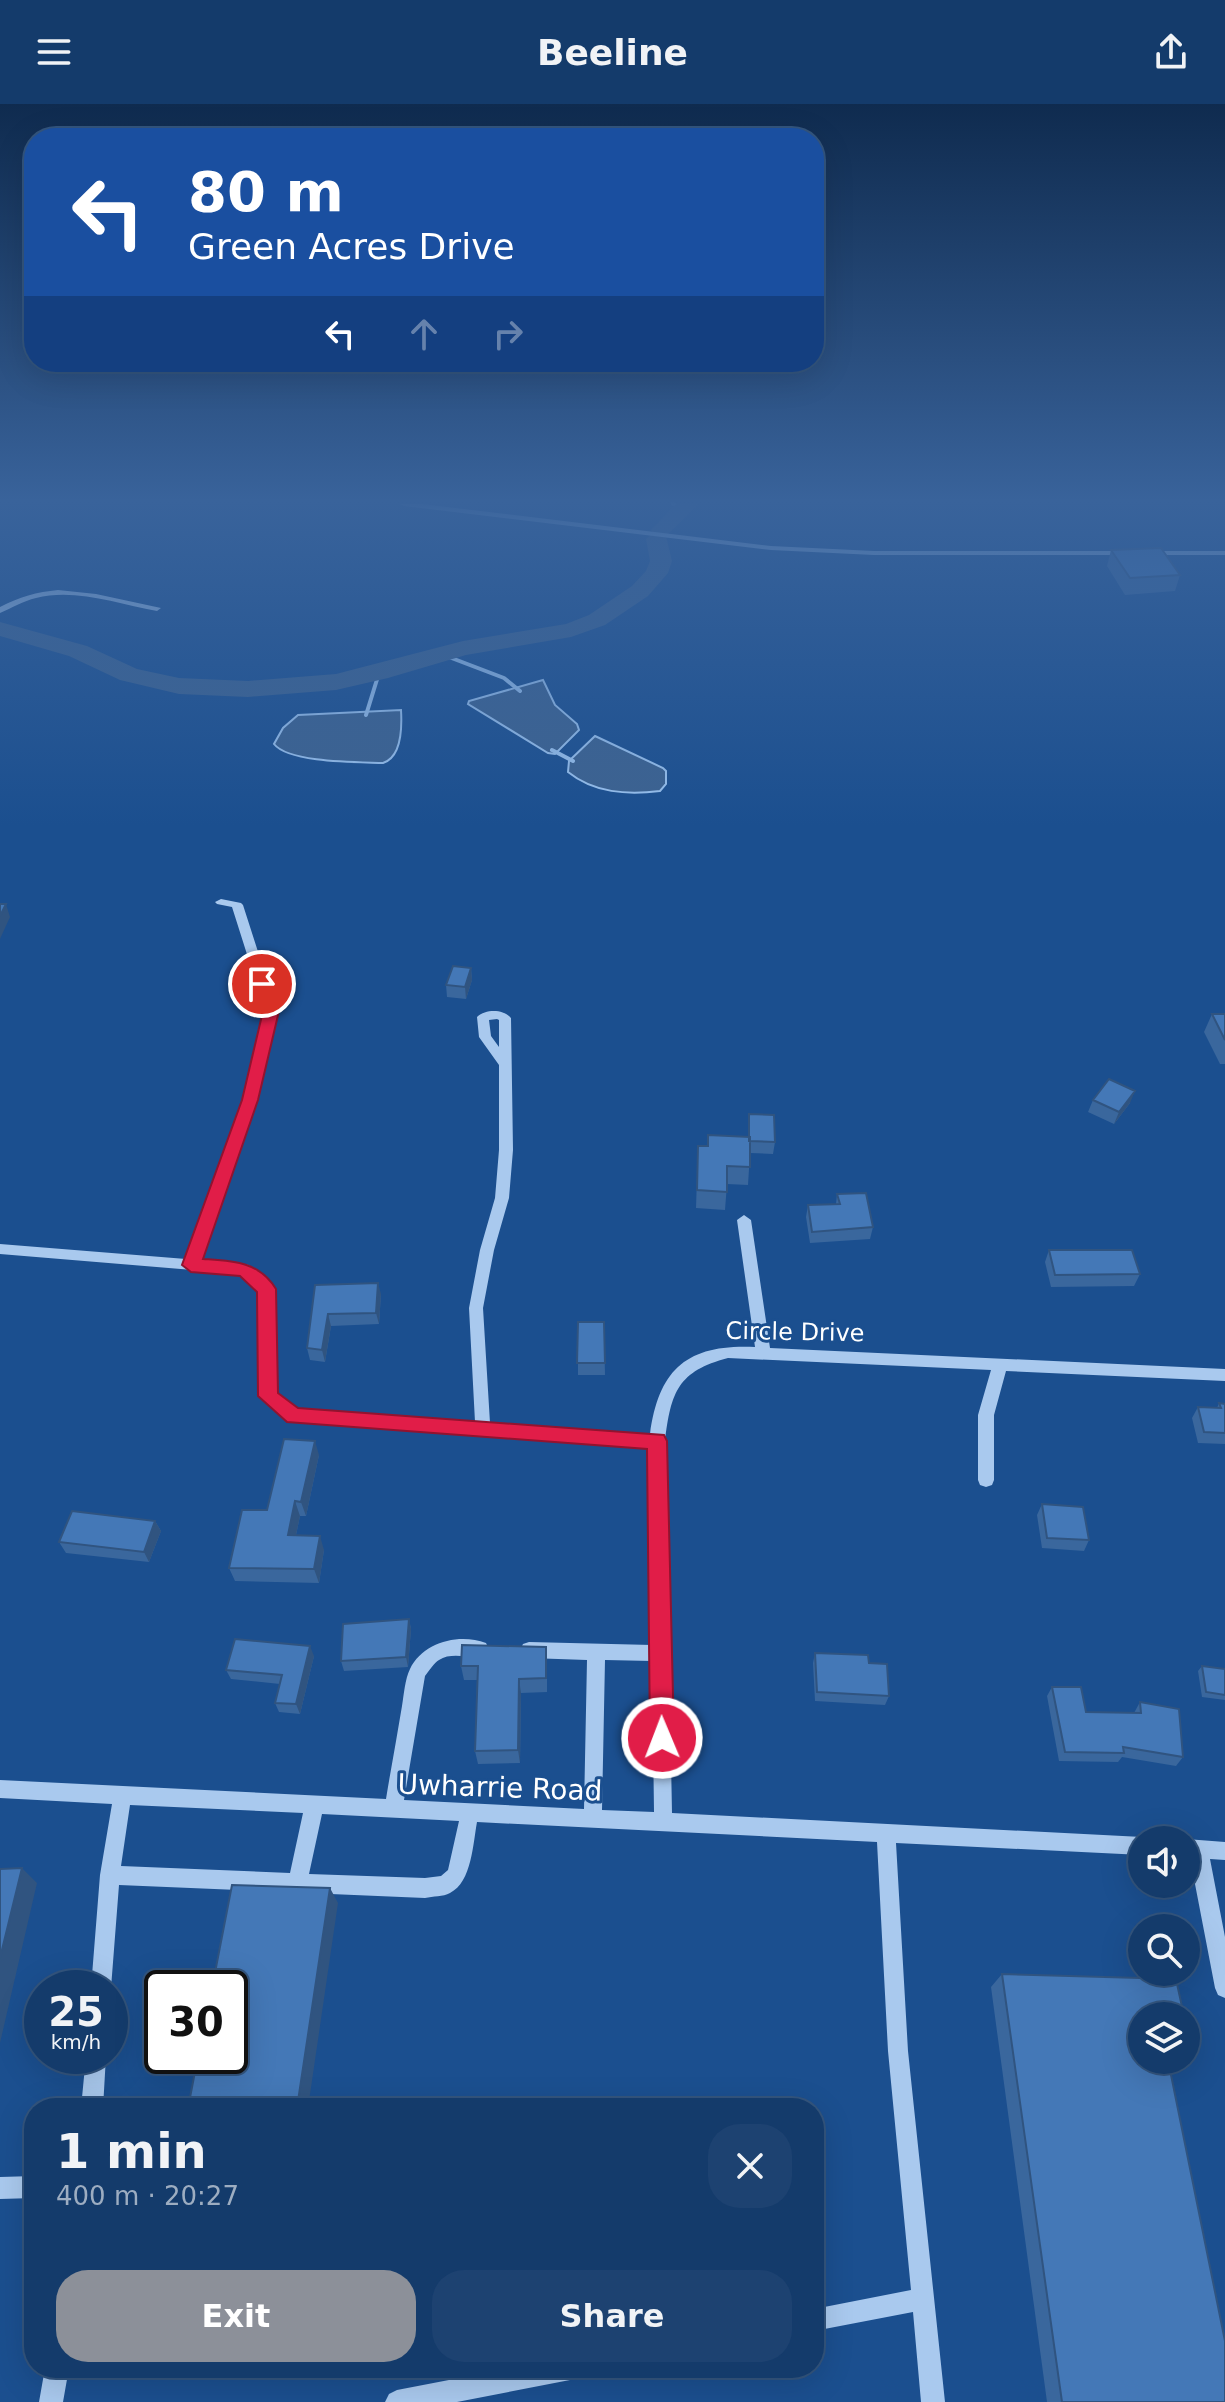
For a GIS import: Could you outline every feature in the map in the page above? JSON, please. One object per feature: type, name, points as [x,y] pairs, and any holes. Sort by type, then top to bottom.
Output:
[{"type":"street","points":[[191,1265],[250,1100],[271,1011],[237,905],[221,902]]},
{"type":"street","points":[[483,1428],[476,1308],[487,1250],[502,1198],[506,1150],[504,1063]]},
{"type":"street","points":[[744,1220],[763,1352]]},
{"type":"street","points":[[0,1249],[244,1269],[267,1289],[268,1396],[294,1416],[657,1441]]},
{"type":"street","name":"Circle Drive","points":[[663,1822],[657,1441],[667,1389],[676,1375],[699,1358],[728,1352],[763,1352],[1225,1375]]},
{"type":"street","points":[[986,1480],[986,1415],[1000,1364]]},
{"type":"street","points":[[393,1810],[417,1672],[433,1653],[451,1648],[660,1653]]},
{"type":"street","points":[[593,1819],[596,1652]]},
{"type":"street","name":"Uwharrie Road","points":[[0,1789],[1128,1845]]},
{"type":"street","points":[[102,1970],[110,1875],[122,1797]]},
{"type":"street","points":[[298,1882],[314,1807]]},
{"type":"street","points":[[110,1875],[425,1888],[446,1885],[456,1875],[470,1814]]},
{"type":"street","points":[[886,1834],[898,2051],[933,2402]]},
{"type":"street","points":[[1200,1849],[1225,1851]]},
{"type":"street","points":[[1200,1883],[1225,1988]]},
{"type":"street","points":[[93,2098],[95,2074]]},
{"type":"street","points":[[0,2188],[24,2187]]},
{"type":"street","points":[[824,2318],[923,2299]]},
{"type":"street","points":[[51,2402],[55,2378]]},
{"type":"street","points":[[397,2402],[519,2378]]},
{"type":"water","points":[[543,680],[555,705],[577,724],[579,730],[555,754],[548,753],[468,704],[469,701]]},
{"type":"water","points":[[401,710],[401,733],[397,748],[394,755],[383,763],[308,758],[294,755],[274,744],[283,728],[298,715]]},
{"type":"water","points":[[595,736],[663,768],[666,784],[660,791],[635,793],[611,791],[578,779],[568,772],[569,761]]},
{"type":"building","points":[[453,966],[471,968],[465,987],[446,985]]},
{"type":"building","points":[[1212,1014],[1225,1014],[1225,1040]]},
{"type":"building","points":[[1109,1079],[1135,1091],[1119,1112],[1093,1100]]},
{"type":"building","points":[[749,1114],[774,1115],[775,1142],[749,1141]]},
{"type":"building","points":[[708,1135],[750,1137],[750,1167],[727,1166],[727,1192],[697,1190],[698,1146],[708,1146]]},
{"type":"building","points":[[866,1193],[873,1227],[812,1232],[808,1205],[840,1204],[837,1194]]},
{"type":"building","points":[[1049,1250],[1132,1250],[1140,1274],[1055,1275]]},
{"type":"building","points":[[378,1283],[376,1313],[328,1314],[322,1350],[307,1348],[315,1285]]},
{"type":"building","points":[[578,1322],[604,1322],[605,1363],[577,1363]]},
{"type":"building","points":[[1219,1403],[1225,1404],[1225,1433],[1204,1432],[1198,1407],[1221,1408]]},
{"type":"building","points":[[284,1439],[315,1441],[301,1502],[295,1501],[288,1535],[320,1536],[314,1569],[229,1568],[242,1510],[267,1510]]},
{"type":"building","points":[[1042,1504],[1083,1507],[1089,1540],[1047,1538]]},
{"type":"building","points":[[72,1511],[155,1521],[144,1552],[59,1542]]},
{"type":"building","points":[[409,1619],[406,1657],[341,1661],[343,1624]]},
{"type":"building","points":[[235,1639],[310,1646],[296,1704],[275,1703],[282,1675],[226,1670]]},
{"type":"building","points":[[462,1645],[546,1647],[546,1678],[519,1679],[518,1750],[475,1751],[478,1666],[461,1666]]},
{"type":"building","points":[[815,1653],[868,1655],[869,1663],[887,1664],[889,1696],[817,1692]]},
{"type":"building","points":[[1202,1666],[1225,1669],[1225,1695],[1206,1692]]},
{"type":"building","points":[[1052,1687],[1081,1687],[1086,1712],[1141,1713],[1140,1702],[1179,1709],[1183,1757],[1123,1747],[1124,1753],[1065,1752]]},
{"type":"building","points":[[22,1868],[0,1958],[0,1869]]},
{"type":"building","points":[[232,1885],[330,1888],[298,2098],[190,2098],[195,2074],[248,2074],[248,1970],[215,1970]]},
{"type":"building","points":[[1002,1974],[1128,1978],[1128,1986],[1178,1986],[1181,2002],[1128,2002],[1128,2074],[1171,2074],[1225,2341],[1225,2402],[1062,2402]]},
{"type":"waterway","points":[[0,629],[78,651],[129,675],[179,686],[248,689],[336,682],[379,673],[463,648],[571,630],[610,611]]},
{"type":"waterway","points":[[441,654],[504,678],[520,691]]},
{"type":"waterway","points":[[366,715],[379,673]]},
{"type":"waterway","points":[[552,750],[573,761]]},
{"type":"route","points":[[262,984],[271,1011],[250,1100],[191,1265],[244,1269],[267,1289],[268,1396],[294,1416],[657,1441],[662,1738]]}]
